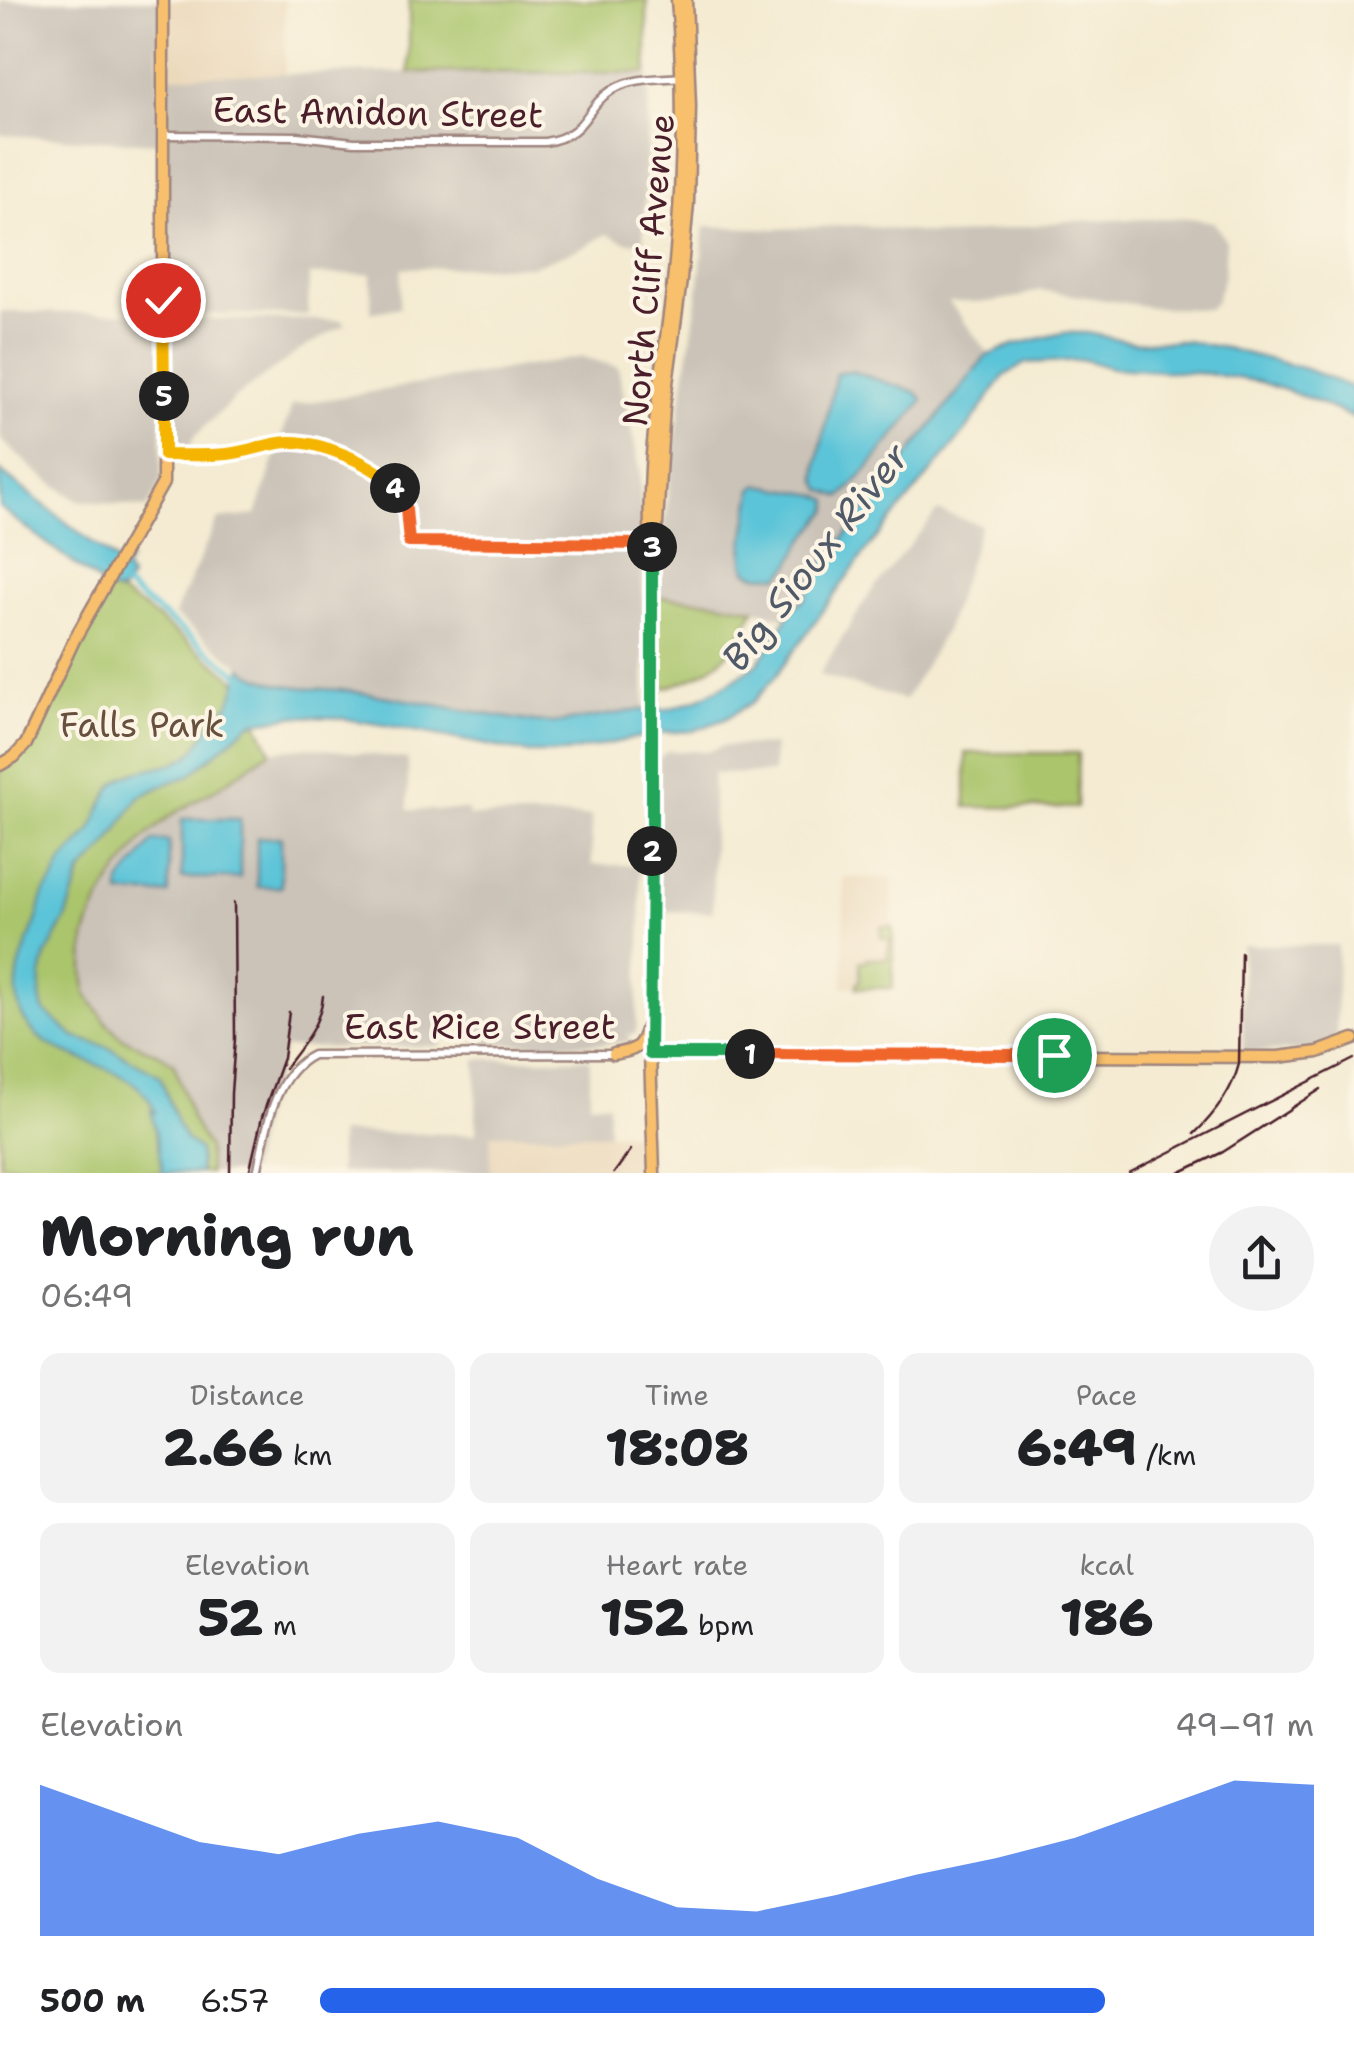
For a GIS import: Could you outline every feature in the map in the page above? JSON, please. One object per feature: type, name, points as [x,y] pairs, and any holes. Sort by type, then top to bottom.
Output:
[{"type":"main road","points":[[0,765],[26,744],[74,640],[162,487],[163,0]]},
{"type":"main road","name":"North Cliff Avenue","points":[[677,0],[686,77]]},
{"type":"main road","name":"North Cliff Avenue","points":[[654,1173],[650,1054],[652,544],[690,170],[686,0]]},
{"type":"main road","points":[[614,1054],[639,1046],[650,1016]]},
{"type":"main road","name":"East Rice Street","points":[[650,1054],[1278,1057],[1318,1052],[1354,1039]]},
{"type":"street","name":"East Amidon Street","points":[[163,135],[305,136],[354,142],[550,142],[578,128],[598,102],[617,87],[629,82],[686,77]]},
{"type":"street","points":[[164,455],[228,454],[295,442],[358,461],[385,476],[396,489],[406,509],[409,542],[652,544]]},
{"type":"street","name":"East Rice Street","points":[[257,1173],[282,1086],[308,1057],[650,1054]]},
{"type":"shaded area","points":[[0,0],[159,0],[158,143],[0,135]]},
{"type":"shaded area","points":[[166,0],[285,0],[285,75],[165,76]]},
{"type":"shaded area","points":[[647,73],[650,83],[643,243],[626,242],[606,234],[584,247],[533,266],[402,268],[400,307],[371,313],[371,274],[309,275],[308,315],[166,314],[165,76]]},
{"type":"shaded area","points":[[1191,218],[1214,222],[1226,241],[1224,276],[1215,303],[1208,309],[1158,308],[1039,290],[988,302],[949,302],[993,359],[791,620],[742,605],[658,597],[670,476],[705,226],[776,229],[857,225],[949,236],[1067,221]]},
{"type":"shaded area","points":[[0,312],[161,314],[161,481],[147,508],[77,500],[39,474],[0,439]]},
{"type":"shaded area","points":[[166,319],[342,320],[346,324],[297,352],[237,396],[194,437],[188,452],[166,453]]},
{"type":"shaded area","points":[[583,357],[618,367],[640,469],[645,710],[558,723],[534,722],[352,691],[294,687],[257,679],[174,615],[218,519],[256,515],[292,405]]},
{"type":"shaded area","points":[[938,511],[981,525],[946,629],[905,700],[819,675],[872,590]]},
{"type":"shaded area","points":[[774,745],[773,773],[713,774],[713,912],[658,911],[659,758],[668,751]]},
{"type":"shaded area","points":[[309,747],[408,759],[408,810],[468,810],[469,816],[591,816],[592,865],[639,865],[641,922],[636,1033],[629,1035],[629,1042],[476,1044],[475,1020],[441,1019],[441,1046],[285,1048],[262,1117],[249,1173],[209,1173],[202,1135],[161,1055],[122,1038],[86,994],[85,938],[110,882],[142,840],[170,816],[271,751]]},
{"type":"shaded area","points":[[893,877],[892,987],[843,987],[844,878]]},
{"type":"shaded area","points":[[1242,945],[1338,945],[1336,1040],[1292,1051],[1243,1051]]},
{"type":"shaded area","points":[[476,1059],[590,1059],[590,1103],[608,1103],[608,1134],[491,1134],[490,1173],[339,1173],[339,1133],[476,1134]]},
{"type":"shaded area","points":[[491,1134],[649,1134],[649,1173],[490,1173]]},
{"type":"green space","points":[[409,0],[647,0],[647,73],[409,72]]},
{"type":"green space","name":"Falls Park","points":[[109,590],[143,607],[236,680],[271,751],[170,816],[142,840],[110,883],[85,938],[86,994],[122,1038],[174,1064],[192,1120],[208,1148],[209,1173],[43,1173],[36,1165],[0,1165],[0,769],[26,751],[35,738],[85,630]]},
{"type":"green space","points":[[658,597],[755,609],[737,642],[714,666],[695,677],[655,690]]},
{"type":"green space","points":[[966,753],[1078,753],[1077,808],[966,807]]},
{"type":"green space","points":[[881,927],[893,927],[893,988],[857,988],[860,961],[887,959],[890,939],[881,938]]},
{"type":"water","points":[[1063,333],[1087,333],[1134,342],[1185,341],[1306,369],[1354,388],[1354,418],[1261,382],[1211,374],[1111,368],[1085,360],[1026,363],[1004,376],[967,429],[869,547],[775,677],[754,701],[725,719],[693,731],[659,733],[565,753],[528,753],[338,718],[294,716],[251,723],[189,776],[139,797],[106,847],[81,873],[41,976],[43,1010],[74,1037],[107,1047],[160,1076],[177,1123],[186,1140],[199,1150],[200,1173],[161,1173],[151,1110],[155,1112],[144,1093],[128,1079],[47,1043],[31,1029],[20,1010],[17,987],[23,953],[43,895],[67,857],[90,831],[115,784],[131,774],[178,761],[195,750],[231,700],[242,668],[283,685],[378,695],[534,722],[558,723],[669,709],[696,700],[758,663],[795,606],[805,599],[814,576],[986,356]]},
{"type":"water","points":[[843,371],[916,392],[923,400],[841,497],[822,490],[817,466],[836,374]]},
{"type":"water","points":[[0,471],[121,565],[129,562],[125,569],[131,579],[120,593],[109,590],[0,508]]},
{"type":"water","points":[[760,485],[829,500],[829,510],[780,576],[755,575],[745,565],[744,544],[753,489]]},
{"type":"water","points":[[182,819],[240,819],[240,878],[182,878]]},
{"type":"water","points":[[281,837],[281,887],[257,887],[257,838]]},
{"type":"water","points":[[153,841],[169,841],[169,894],[120,894],[120,883]]},
{"type":"waterway","points":[[121,583],[242,677]]},
{"type":"railway","points":[[230,1173],[235,1039],[234,903]]},
{"type":"railway","points":[[1194,1134],[1221,1102],[1239,1064],[1241,953]]},
{"type":"railway","points":[[285,1068],[314,1026],[323,996]]},
{"type":"railway","points":[[249,1173],[262,1117],[283,1058],[289,1012]]},
{"type":"railway","points":[[1129,1173],[1354,1059]]},
{"type":"railway","points":[[1179,1173],[1223,1152],[1321,1089]]},
{"type":"railway","points":[[614,1173],[631,1150]]},
{"type":"route","points":[[163,300],[164,455],[228,454],[295,442],[358,461],[385,476],[396,489],[406,509],[409,542],[652,544],[650,1054],[1054,1055]]},
{"type":"water label","name":"Big Sioux River","points":[[815,557]]}]
